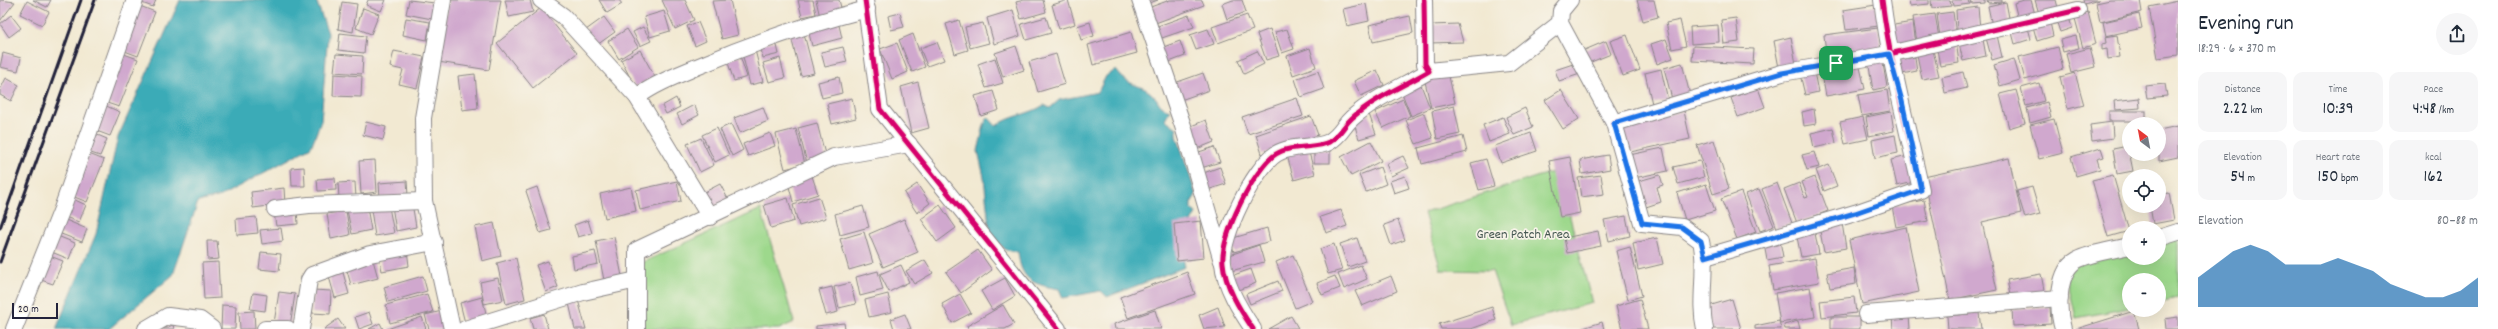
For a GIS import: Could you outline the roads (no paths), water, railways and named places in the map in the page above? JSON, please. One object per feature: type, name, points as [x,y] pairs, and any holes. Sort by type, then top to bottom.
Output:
[{"type":"street","points":[[14,329],[62,209],[135,0]]},
{"type":"street","points":[[443,0],[423,118],[424,201],[452,329]]},
{"type":"street","points":[[541,0],[563,16],[637,97],[664,138],[710,217]]},
{"type":"street","points":[[1140,0],[1183,126],[1231,289],[1253,329]]},
{"type":"street","points":[[1424,0],[1425,64],[1429,71]]},
{"type":"street","points":[[1570,0],[1561,11],[1560,22],[1614,123],[1642,223],[1682,227],[1701,241],[1705,257],[1702,293],[1702,314],[1705,329]]},
{"type":"street","points":[[1705,257],[1855,213],[1921,190],[1902,101],[1889,54],[1882,0]]},
{"type":"street","points":[[637,97],[651,86],[733,51],[798,27],[866,5],[880,109],[1058,329]]},
{"type":"street","points":[[1614,123],[1782,73],[1889,54],[2078,10]]},
{"type":"street","points":[[1222,262],[1239,205],[1263,164],[1277,153],[1293,148],[1327,143],[1342,133],[1351,119],[1357,114],[1429,71],[1509,62],[1560,22]]},
{"type":"street","points":[[637,329],[637,250],[710,217],[783,179],[834,157],[909,144]]},
{"type":"street","points":[[276,209],[309,205],[424,201]]},
{"type":"street","points":[[2166,236],[2178,232]]},
{"type":"street","points":[[301,329],[309,280],[312,275],[370,254],[434,242]]},
{"type":"street","points":[[2063,329],[2060,298],[2065,272],[2077,260],[2122,248]]},
{"type":"street","points":[[464,329],[583,292],[637,280]]},
{"type":"street","points":[[1866,314],[2060,298]]},
{"type":"street","points":[[146,329],[168,316],[200,320],[212,329]]},
{"type":"street","points":[[265,329],[288,329]]},
{"type":"water","points":[[180,0],[316,0],[328,33],[321,121],[311,147],[221,196],[198,202],[173,275],[109,329],[56,329],[96,234],[118,137]]},
{"type":"water","points":[[1116,70],[1125,80],[1148,91],[1161,105],[1170,110],[1165,119],[1177,128],[1177,136],[1196,195],[1191,203],[1191,209],[1196,213],[1191,222],[1177,229],[1185,267],[1107,297],[1101,291],[1063,298],[1059,289],[1035,283],[1030,280],[1022,269],[1018,252],[1006,250],[990,236],[984,177],[978,151],[984,125],[988,117],[996,126],[1008,119],[1032,111],[1044,105],[1050,108],[1059,100],[1098,92],[1106,76]]},
{"type":"railway","points":[[0,228],[81,0]]},
{"type":"railway","points":[[0,262],[95,0]]},
{"type":"park label","name":"Green Patch Area","points":[[1523,233]]}]
